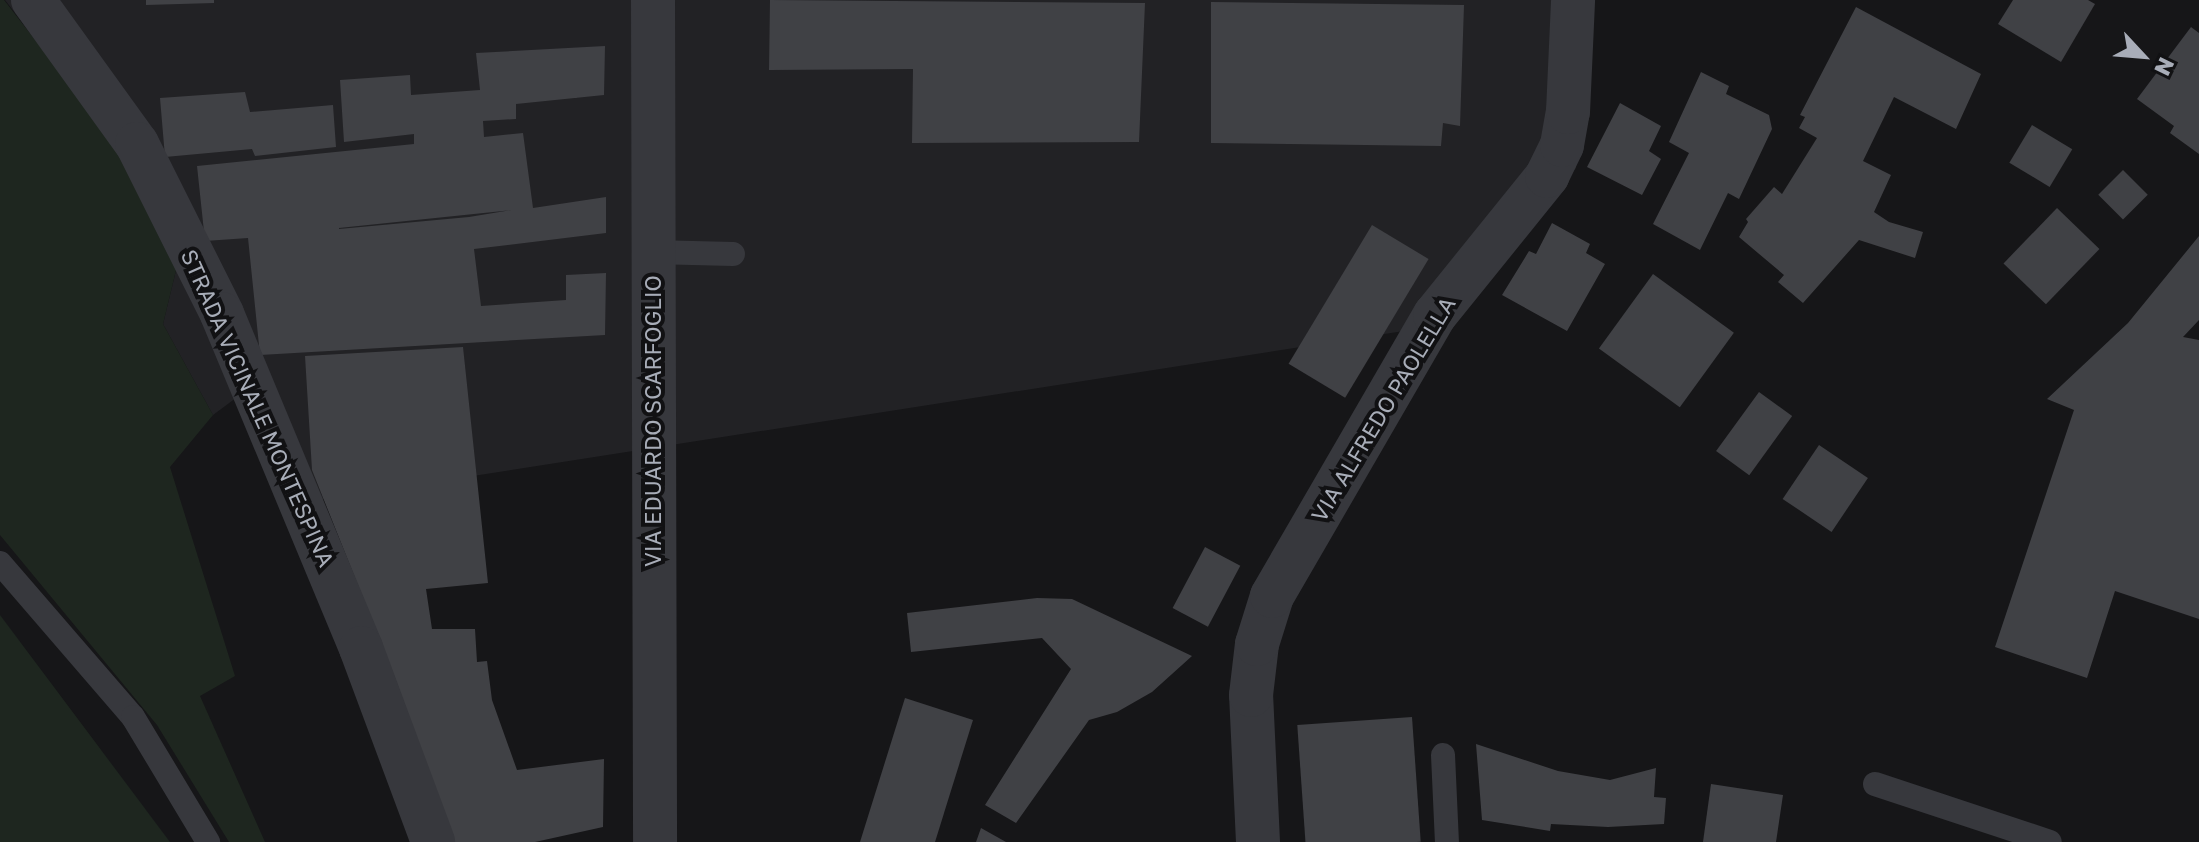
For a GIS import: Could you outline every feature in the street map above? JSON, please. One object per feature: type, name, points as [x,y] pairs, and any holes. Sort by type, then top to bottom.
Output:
[{"type":"street","name":"STRADA VICINALE MONTESPINA","points":[[33,0],[137,144],[222,314],[361,648],[433,842]]},
{"type":"street","name":"VIA ALFREDO PAOLELLA","points":[[1258,842],[1251,695],[1257,644],[1272,596],[1435,315],[1547,176],[1562,145],[1568,112],[1573,0]]},
{"type":"street","name":"VIA EDUARDO SCARFOGLIO","points":[[655,842],[652,252],[657,3]]},
{"type":"lane","points":[[652,252],[733,254]]},
{"type":"lane","points":[[0,563],[133,717],[208,842]]},
{"type":"lane","points":[[1443,755],[1447,842]]},
{"type":"lane","points":[[1875,784],[2050,842]]},
{"type":"shaded area","points":[[0,0],[4,0],[127,158],[178,262],[163,324],[213,415],[170,467],[235,676],[200,696],[265,842],[229,842],[157,725],[0,535]]},
{"type":"shaded area","points":[[5,0],[1583,0],[1576,168],[1449,324],[286,505],[240,395],[213,415],[163,324],[178,262],[127,158]]},
{"type":"shaded area","points":[[0,615],[170,842],[0,842]]},
{"type":"building","points":[[146,0],[214,0],[214,3],[146,5]]},
{"type":"building","points":[[770,0],[1145,3],[1139,142],[912,143],[913,69],[769,70]]},
{"type":"building","points":[[2013,0],[2088,0],[2095,4],[2061,62],[1998,24]]},
{"type":"building","points":[[1211,2],[1464,5],[1460,126],[1443,123],[1441,146],[1211,143]]},
{"type":"building","points":[[1856,7],[1981,74],[1956,129],[1894,97],[1863,161],[1891,175],[1874,212],[1889,222],[1923,232],[1915,258],[1859,240],[1803,303],[1778,282],[1784,275],[1739,237],[1748,222],[1746,219],[1774,187],[1782,194],[1817,138],[1799,128],[1805,117],[1800,115]]},
{"type":"building","points":[[2191,27],[2199,33],[2199,154],[2170,133],[2174,126],[2137,99]]},
{"type":"building","points":[[605,46],[604,95],[516,104],[516,119],[483,121],[484,137],[523,133],[533,208],[606,197],[606,233],[474,249],[481,306],[566,300],[566,275],[606,273],[605,335],[260,355],[248,238],[205,241],[197,166],[414,144],[414,134],[344,142],[340,80],[410,75],[411,95],[480,90],[476,53]],"holes":[[[512,210],[469,217],[339,229]]]},
{"type":"building","points":[[1701,72],[1729,86],[1726,94],[1769,115],[1772,129],[1739,199],[1728,193],[1700,250],[1653,224],[1689,153],[1669,142]]},
{"type":"building","points":[[245,92],[250,112],[333,105],[336,147],[255,156],[252,149],[165,157],[160,98]]},
{"type":"building","points":[[1620,103],[1661,126],[1649,151],[1661,159],[1642,195],[1587,167]]},
{"type":"building","points":[[2032,125],[2072,149],[2050,187],[2009,163]]},
{"type":"building","points":[[2123,170],[2148,195],[2123,219],[2098,195]]},
{"type":"building","points":[[2057,208],[2099,249],[2046,304],[2004,263]]},
{"type":"building","points":[[1552,223],[1590,244],[1586,253],[1605,264],[1567,331],[1502,295],[1529,251],[1536,254]]},
{"type":"building","points":[[1372,225],[1429,259],[1345,398],[1289,364]]},
{"type":"building","points":[[2199,236],[2199,320],[2183,337],[2199,340],[2199,619],[2115,591],[2087,678],[1995,647],[2074,410],[2047,399],[2128,323]]},
{"type":"building","points":[[1653,274],[1734,333],[1680,407],[1599,348]]},
{"type":"building","points":[[463,347],[488,583],[426,589],[432,629],[475,629],[477,662],[487,661],[492,700],[517,770],[604,759],[603,827],[535,842],[455,842],[395,678],[312,470],[305,356]]},
{"type":"building","points":[[1759,392],[1792,416],[1749,475],[1716,451]]},
{"type":"building","points":[[1819,445],[1868,478],[1832,532],[1783,499]]},
{"type":"building","points":[[1205,547],[1240,566],[1208,627],[1173,608]]},
{"type":"building","points":[[1037,598],[1072,599],[1192,656],[1152,692],[1117,712],[1089,720],[1016,823],[985,805],[1071,669],[1042,638],[911,652],[907,613]]},
{"type":"building","points":[[905,698],[973,720],[935,842],[860,842]]},
{"type":"building","points":[[1412,717],[1421,842],[1305,842],[1297,725]]},
{"type":"building","points":[[1476,744],[1558,771],[1610,780],[1656,768],[1654,797],[1666,798],[1664,824],[1608,827],[1551,824],[1550,831],[1482,820]]},
{"type":"building","points":[[1711,784],[1783,795],[1776,842],[1703,842]]},
{"type":"building","points":[[981,828],[1006,842],[976,842]]}]
